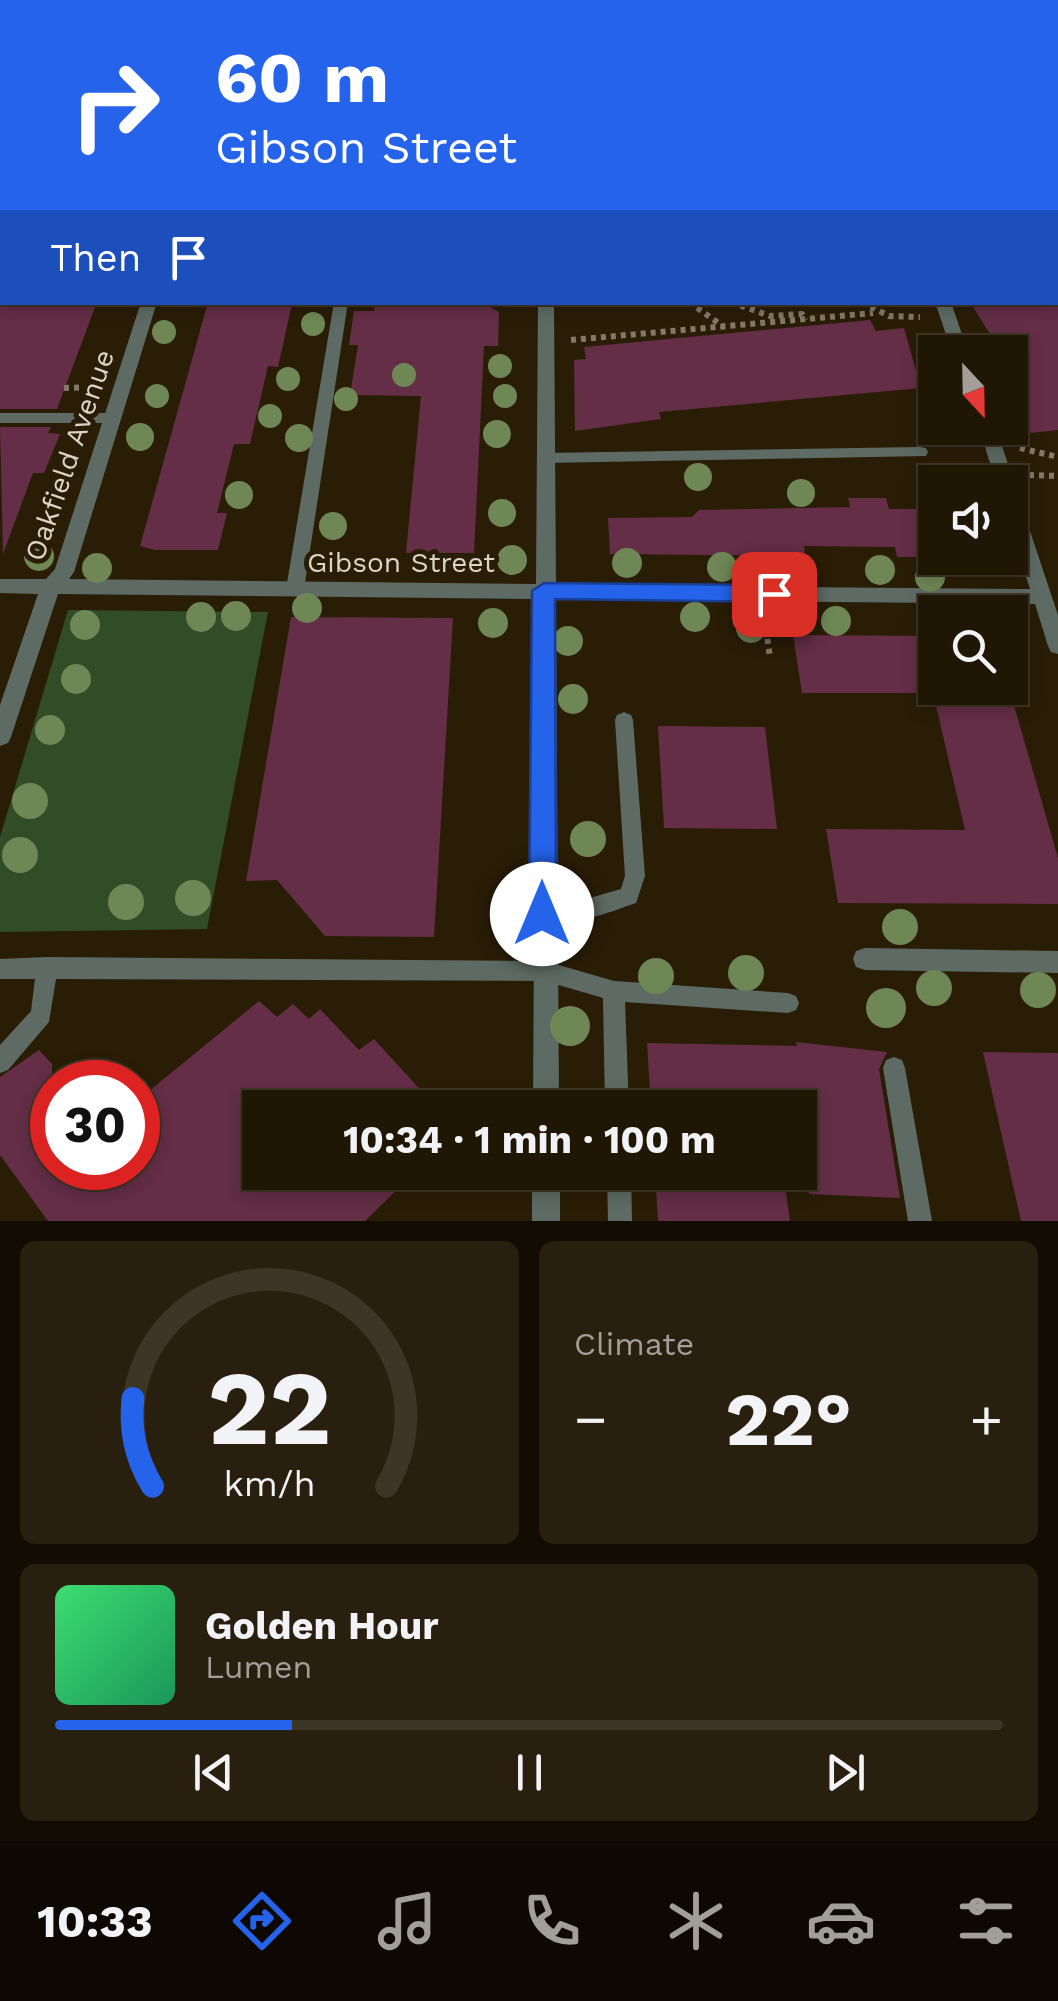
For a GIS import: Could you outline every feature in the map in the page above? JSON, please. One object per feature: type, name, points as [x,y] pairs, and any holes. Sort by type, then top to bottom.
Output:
[{"type":"street","name":"Oakfield Avenue","points":[[0,737],[50,587],[64,572],[148,305]]},
{"type":"street","points":[[546,305],[542,914],[546,1090]]},
{"type":"street","points":[[945,309],[954,335]]},
{"type":"street","points":[[1028,554],[1058,646]]},
{"type":"street","name":"Gibson Street","points":[[0,586],[1042,597]]},
{"type":"street","points":[[865,958],[1058,962]]},
{"type":"street","points":[[546,1190],[546,1221]]},
{"type":"lane","points":[[295,589],[341,305]]},
{"type":"lane","points":[[0,418],[110,418]]},
{"type":"lane","points":[[545,458],[920,452]]},
{"type":"lane","points":[[542,914],[576,911],[629,896],[636,876],[624,720]]},
{"type":"lane","points":[[0,1062],[41,1015],[47,967]]},
{"type":"lane","points":[[0,970],[47,967],[545,971],[614,991],[788,1003]]},
{"type":"lane","points":[[614,991],[617,1090]]},
{"type":"lane","points":[[894,1068],[920,1221]]},
{"type":"lane","points":[[619,1190],[620,1221]]},
{"type":"path","points":[[693,305],[724,327]]},
{"type":"path","points":[[739,305],[770,316],[802,314],[806,320]]},
{"type":"path","points":[[865,305],[873,314]]},
{"type":"path","points":[[546,340],[873,314],[888,318],[945,309]]},
{"type":"path","points":[[766,629],[770,657]]},
{"type":"green space","points":[[68,610],[268,612],[207,929],[0,932],[0,837]]},
{"type":"building","points":[[0,305],[96,305],[57,409],[0,409]]},
{"type":"building","points":[[207,305],[292,305],[278,367],[268,366],[250,444],[234,444],[217,513],[227,513],[218,550],[155,550],[140,546]]},
{"type":"building","points":[[375,305],[486,305],[499,312],[498,346],[484,346],[474,553],[406,553],[421,396],[350,395],[358,345],[349,345],[354,311],[374,311]]},
{"type":"building","points":[[972,305],[1058,305],[1058,430],[1028,433],[1028,335],[990,335]]},
{"type":"building","points":[[870,320],[876,331],[904,328],[918,388],[659,412],[661,419],[575,431],[574,360],[586,359],[584,347]]},
{"type":"building","points":[[0,427],[51,427],[48,433],[60,434],[44,473],[33,473],[3,554]]},
{"type":"building","points":[[848,498],[886,498],[889,509],[918,509],[918,557],[897,557],[895,547],[804,546],[805,556],[610,554],[608,518],[692,517],[699,510],[850,507]]},
{"type":"building","points":[[291,617],[453,618],[434,937],[325,936],[277,880],[246,881]]},
{"type":"building","points":[[793,635],[918,636],[918,693],[802,693]]},
{"type":"building","points":[[936,705],[1014,705],[1058,858],[1058,904],[838,903],[826,829],[965,830]]},
{"type":"building","points":[[658,726],[765,727],[777,829],[664,828]]},
{"type":"building","points":[[259,1001],[277,1017],[293,1004],[309,1019],[320,1009],[359,1050],[374,1039],[421,1090],[242,1090],[242,1190],[397,1190],[365,1221],[48,1221],[0,1155],[0,1077],[39,1050],[48,1060],[30,1060],[30,1190],[160,1190],[160,1082]]},
{"type":"building","points":[[796,1042],[887,1052],[879,1069],[900,1198],[809,1194],[809,1190],[817,1190],[817,1090],[650,1090],[647,1043],[797,1046]]},
{"type":"building","points":[[983,1052],[1058,1053],[1058,1221],[1021,1221]]},
{"type":"building","points":[[656,1190],[786,1190],[790,1221],[658,1221]]},
{"type":"route","points":[[542,914],[544,591],[774,594]]}]
